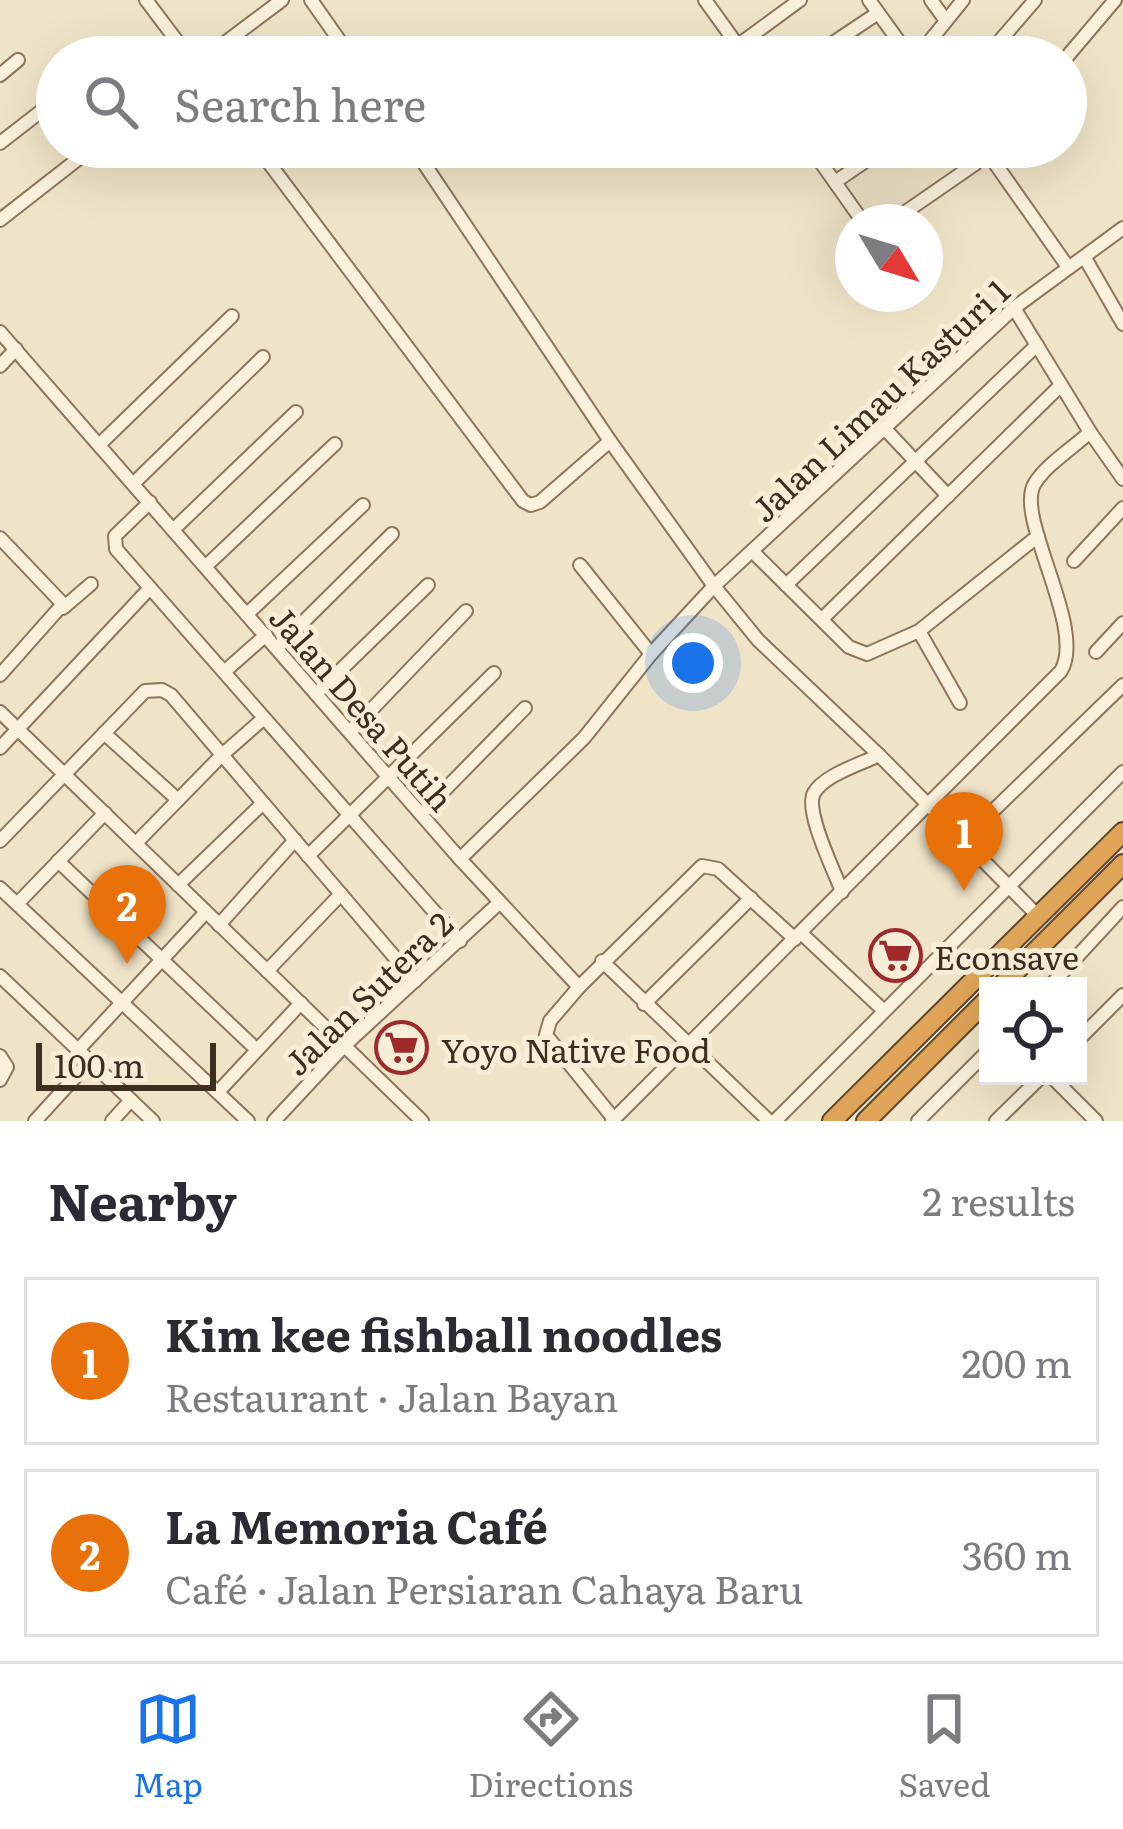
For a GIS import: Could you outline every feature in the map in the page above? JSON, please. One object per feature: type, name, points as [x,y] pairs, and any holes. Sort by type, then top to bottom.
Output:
[{"type":"highway","points":[[844,1117],[1123,832]]},
{"type":"highway","points":[[1010,977],[1123,864]]},
{"type":"highway","points":[[866,1121],[979,1012]]},
{"type":"street","points":[[146,0],[173,36]]},
{"type":"street","points":[[234,36],[282,0]]},
{"type":"street","points":[[311,0],[336,36]]},
{"type":"street","points":[[705,0],[731,36]]},
{"type":"street","points":[[759,36],[800,0]]},
{"type":"street","points":[[869,0],[896,36]]},
{"type":"street","points":[[931,0],[946,20]]},
{"type":"street","points":[[932,36],[963,0]]},
{"type":"street","points":[[1004,36],[1035,0]]},
{"type":"street","points":[[1085,36],[1115,0]]},
{"type":"street","points":[[844,36],[878,13]]},
{"type":"street","points":[[0,75],[18,60]]},
{"type":"street","points":[[0,143],[36,115]]},
{"type":"street","points":[[0,220],[67,168]]},
{"type":"street","points":[[272,168],[523,501],[540,502],[610,441]]},
{"type":"street","points":[[427,168],[610,441],[758,640],[879,754],[1037,915]]},
{"type":"street","points":[[825,168],[850,204]]},
{"type":"street","points":[[835,182],[855,168]]},
{"type":"street","points":[[917,204],[969,168]]},
{"type":"street","points":[[998,168],[1068,267]]},
{"type":"street","name":"Jalan Limau Kasturi 1","points":[[460,859],[602,718],[651,654],[714,586],[1014,308],[1123,228]]},
{"type":"street","points":[[1085,258],[1123,324]]},
{"type":"street","points":[[1014,308],[1123,479]]},
{"type":"street","points":[[100,444],[232,316]]},
{"type":"street","name":"Jalan Desa Putih","points":[[0,332],[460,859],[579,987]]},
{"type":"street","points":[[786,585],[1037,345]]},
{"type":"street","points":[[0,366],[16,350]]},
{"type":"street","points":[[134,483],[263,357]]},
{"type":"street","points":[[829,626],[948,496],[1061,385]]},
{"type":"street","points":[[174,529],[296,412]]},
{"type":"street","points":[[883,1010],[798,936],[718,869],[702,866],[602,962],[550,1021],[546,1035],[614,1120],[688,1045],[798,936],[842,892],[1054,682],[1066,663],[1069,642],[1038,536],[1032,488],[1084,423]]},
{"type":"street","points":[[886,430],[948,496]]},
{"type":"street","points":[[206,566],[335,445]]},
{"type":"street","points":[[150,502],[113,542],[460,941]]},
{"type":"street","points":[[248,614],[364,505]]},
{"type":"street","points":[[1074,562],[1123,508]]},
{"type":"street","points":[[277,648],[392,534]]},
{"type":"street","points":[[752,552],[849,646],[867,654],[919,631],[1038,536]]},
{"type":"street","points":[[0,538],[60,597],[63,608]]},
{"type":"street","points":[[580,565],[651,654]]},
{"type":"street","points":[[0,675],[91,584]]},
{"type":"street","points":[[316,694],[428,585]]},
{"type":"street","points":[[0,748],[150,588]]},
{"type":"street","points":[[350,732],[466,611]]},
{"type":"street","points":[[1096,652],[1123,623]]},
{"type":"street","points":[[919,631],[960,703]]},
{"type":"street","points":[[224,672],[266,635]]},
{"type":"street","points":[[308,856],[494,673]]},
{"type":"street","points":[[963,840],[1123,686]]},
{"type":"street","points":[[0,841],[145,691],[162,690],[415,981]]},
{"type":"street","points":[[421,814],[525,708]]},
{"type":"street","points":[[0,712],[422,1121]]},
{"type":"street","points":[[136,843],[264,718]]},
{"type":"street","points":[[104,733],[178,800]]},
{"type":"street","points":[[842,892],[812,811],[813,795],[825,782],[879,754]]},
{"type":"street","points":[[602,962],[772,1121],[1123,772]]},
{"type":"street","points":[[178,885],[263,803]]},
{"type":"street","points":[[17,904],[105,813]]},
{"type":"street","points":[[219,925],[295,840]]},
{"type":"street","points":[[58,861],[257,1050]]},
{"type":"street","points":[[0,888],[248,1121]]},
{"type":"street","points":[[267,971],[341,895]]},
{"type":"street","points":[[644,1004],[752,898]]},
{"type":"street","name":"Jalan Sutera 2","points":[[274,1121],[345,1045],[499,903]]},
{"type":"street","points":[[1058,977],[1123,907]]},
{"type":"street","points":[[78,1050],[206,913]]},
{"type":"street","points":[[0,976],[153,1121]]},
{"type":"street","points":[[1087,1031],[1123,995]]},
{"type":"street","points":[[218,1092],[301,1004]]},
{"type":"street","points":[[0,1056],[7,1067],[0,1080]]},
{"type":"street","points":[[917,1121],[979,1060]]},
{"type":"street","points":[[35,1121],[90,1061]]},
{"type":"street","points":[[996,1121],[1037,1085]]},
{"type":"street","points":[[1057,1085],[1096,1121]]},
{"type":"street","points":[[112,1121],[131,1100]]},
{"type":"street","points":[[392,1121],[406,1106]]},
{"type":"place","name":"Kim kee fishball noodles","points":[[964,891]]},
{"type":"place","name":"Econsave","points":[[895,955]]},
{"type":"place","name":"La Memoria Café","points":[[127,964]]},
{"type":"place","name":"Yoyo Native Food","points":[[402,1048]]}]
